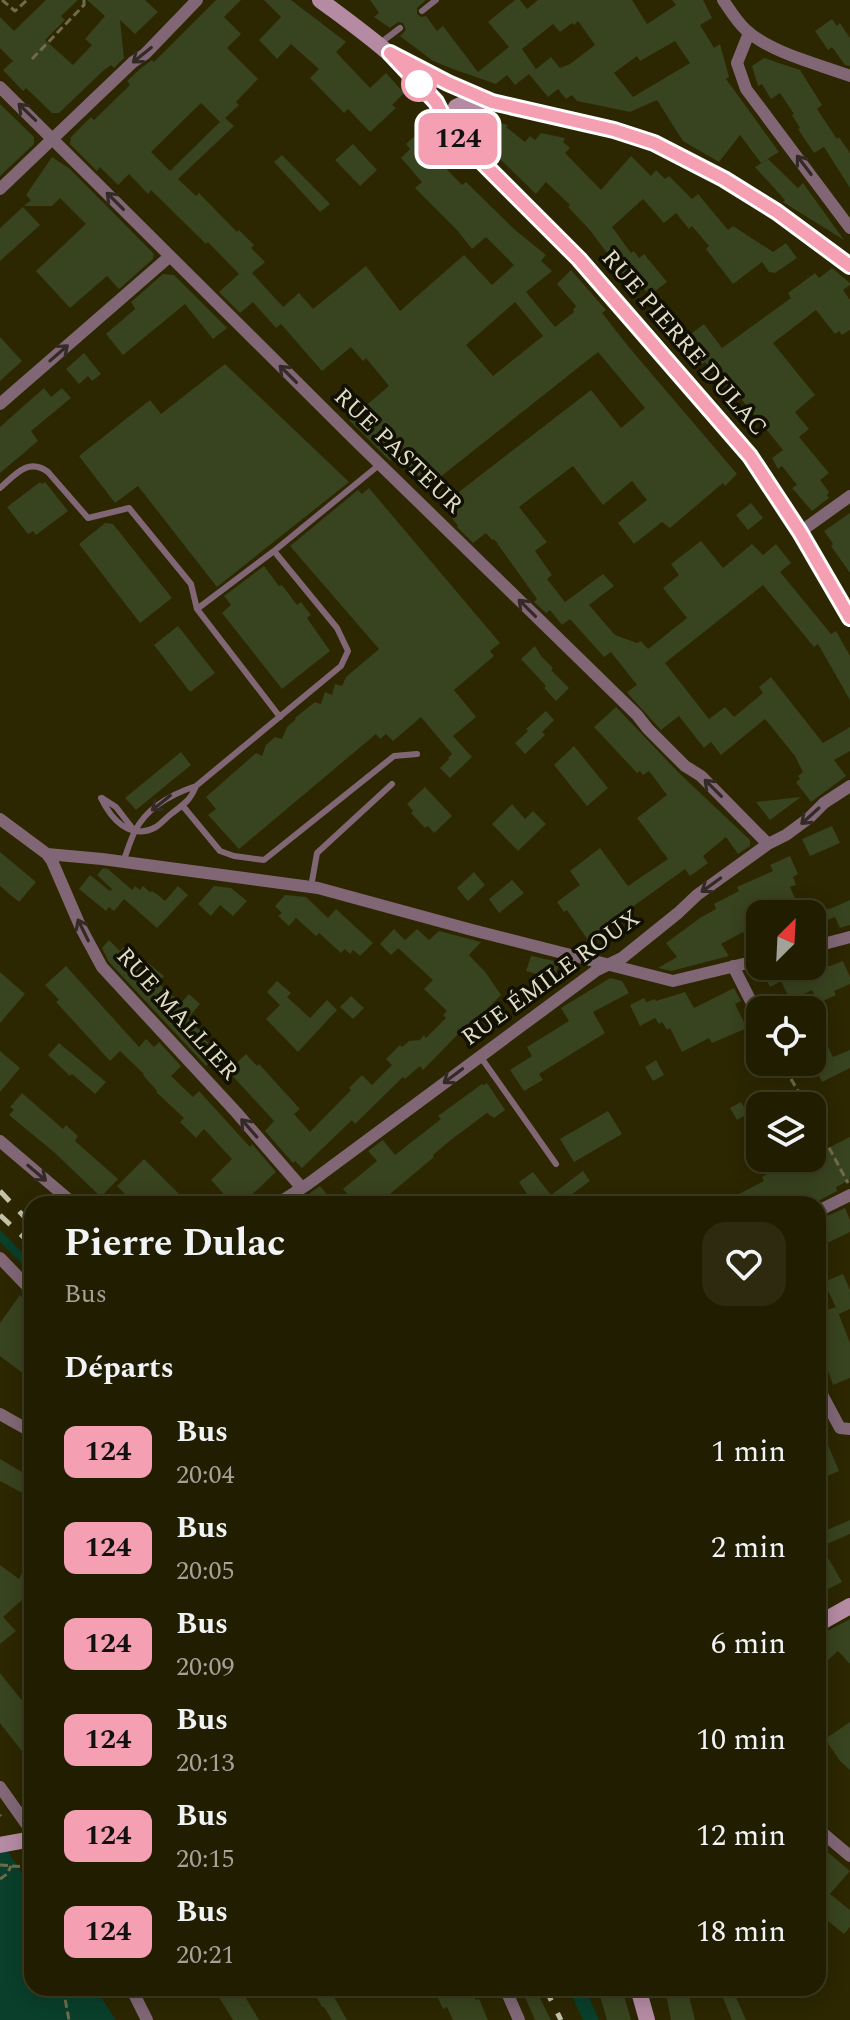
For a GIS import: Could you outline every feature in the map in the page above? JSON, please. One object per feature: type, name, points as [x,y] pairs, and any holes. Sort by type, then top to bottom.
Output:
[{"type":"main road","points":[[320,0],[384,49],[492,102],[614,130],[654,143],[724,179],[777,212],[850,266]]},
{"type":"main road","name":"RUE PIERRE DULAC","points":[[384,49],[436,102],[457,137],[579,259],[750,456],[800,532],[850,618]]},
{"type":"main road","points":[[448,126],[456,107],[468,102],[492,102]]},
{"type":"main road","points":[[826,1620],[850,1606]]},
{"type":"main road","points":[[0,1845],[24,1840]]},
{"type":"main road","points":[[640,1996],[647,2020]]},
{"type":"street","points":[[0,189],[145,54],[197,0]]},
{"type":"street","points":[[723,0],[749,33],[777,49],[850,76]]},
{"type":"street","points":[[749,33],[737,63],[746,89],[850,228]]},
{"type":"street","name":"RUE PASTEUR","points":[[0,87],[685,766],[701,776],[768,844]]},
{"type":"street","points":[[0,404],[169,257]]},
{"type":"street","points":[[800,532],[850,496]]},
{"type":"street","name":"RUE ÉMILE ROUX","points":[[288,1196],[597,970],[622,958],[697,895],[768,844],[786,835],[850,786]]},
{"type":"street","points":[[0,819],[47,854],[311,887],[673,981],[746,963]]},
{"type":"street","name":"RUE MALLIER","points":[[47,854],[102,967],[301,1187]]},
{"type":"street","points":[[826,943],[850,937]]},
{"type":"street","points":[[733,966],[748,996]]},
{"type":"street","points":[[0,1141],[65,1196]]},
{"type":"street","points":[[826,1207],[850,1195]]},
{"type":"street","points":[[0,1258],[24,1283]]},
{"type":"street","points":[[826,1402],[840,1428],[850,1429]]},
{"type":"street","points":[[0,1414],[24,1428]]},
{"type":"street","points":[[0,1787],[24,1821]]},
{"type":"street","points":[[826,1836],[850,1856]]},
{"type":"street","points":[[135,1996],[147,2020]]},
{"type":"street","points":[[508,1996],[519,2020]]},
{"type":"lane","points":[[422,11],[436,0]]},
{"type":"lane","points":[[384,49],[400,28]]},
{"type":"lane","points":[[197,609],[380,464]]},
{"type":"lane","points":[[0,488],[23,468],[33,465],[48,472],[88,518],[129,508],[191,584],[197,609],[280,717]]},
{"type":"lane","points":[[123,862],[144,817],[173,794],[196,786],[341,666],[348,651],[337,628],[274,551]]},
{"type":"lane","points":[[182,805],[220,851],[264,860],[394,756],[417,754]]},
{"type":"lane","points":[[311,887],[317,853],[392,784]]},
{"type":"lane","points":[[135,832],[116,807],[101,798],[108,813],[120,825],[135,832],[155,828],[191,798],[196,786]]},
{"type":"lane","points":[[480,1056],[556,1164]]},
{"type":"path","points":[[2,0],[15,11],[27,0]]},
{"type":"path","points":[[32,59],[84,5],[84,0]]},
{"type":"path","points":[[826,1142],[850,1186]]},
{"type":"path","points":[[0,1865],[24,1867]]},
{"type":"path","points":[[0,1879],[11,1866]]},
{"type":"path","points":[[64,1996],[69,2020]]},
{"type":"green space","points":[[0,1230],[24,1254],[24,1266],[0,1242]]},
{"type":"green space","points":[[0,1839],[24,1876],[24,1996],[100,1996],[116,2020],[0,2020]]},
{"type":"green space","points":[[572,1996],[588,1996],[599,2020],[583,2020]]},
{"type":"building","points":[[46,0],[78,0],[61,16],[65,20],[45,40],[73,65],[92,45],[85,39],[105,16],[87,0],[145,0],[158,12],[135,34],[120,20],[124,58],[114,68],[111,65],[103,71],[59,113],[52,113],[26,88],[23,91],[3,70],[13,61],[0,48],[0,17],[14,31]]},
{"type":"building","points":[[216,0],[241,0],[224,17],[241,34],[227,48],[258,79],[225,118],[234,126],[178,179],[196,196],[199,193],[254,245],[251,248],[265,262],[252,273],[283,307],[299,293],[313,309],[366,266],[400,311],[464,255],[492,285],[514,265],[486,237],[472,249],[415,188],[422,182],[401,158],[410,149],[406,144],[417,134],[437,153],[434,156],[462,185],[466,182],[546,255],[541,261],[552,271],[526,292],[555,327],[574,312],[576,306],[557,284],[571,270],[606,310],[602,313],[628,346],[737,474],[670,528],[662,522],[634,544],[618,523],[647,500],[632,481],[603,505],[573,466],[519,507],[547,542],[535,551],[552,575],[547,579],[565,602],[603,574],[614,586],[589,605],[615,635],[637,643],[641,641],[648,649],[687,618],[663,588],[679,575],[671,564],[701,541],[723,568],[752,544],[763,555],[776,544],[791,563],[780,572],[831,634],[836,631],[850,656],[850,700],[818,644],[814,647],[763,585],[665,663],[709,719],[725,707],[734,717],[763,693],[759,687],[771,677],[823,743],[850,727],[850,751],[834,760],[846,776],[811,802],[796,782],[803,772],[795,756],[765,719],[721,755],[711,742],[704,748],[679,716],[661,730],[627,692],[637,685],[611,652],[604,657],[570,619],[562,625],[550,610],[546,613],[534,602],[537,599],[494,539],[486,533],[473,543],[442,505],[591,390],[621,428],[645,408],[598,352],[425,489],[394,458],[390,461],[349,420],[389,386],[366,358],[363,361],[351,347],[322,371],[281,324],[276,328],[253,302],[240,313],[219,292],[239,274],[208,242],[206,244],[151,190],[148,194],[129,174],[118,185],[100,167],[97,171],[70,144],[71,137],[91,117],[94,120],[130,85],[127,81],[152,60],[154,62]],"holes":[[[201,103],[220,122],[170,171],[151,152]],[[515,302],[543,336],[493,376],[466,345]]]},
{"type":"building","points":[[264,0],[291,0],[346,42],[336,52],[370,88],[386,73],[404,93],[392,105],[396,108],[370,132],[348,109],[344,113],[310,78],[319,69],[291,44],[277,59],[259,40],[281,17]]},
{"type":"building","points":[[370,0],[426,0],[417,8],[417,14],[426,16],[437,31],[443,26],[478,72],[509,47],[488,22],[515,0],[520,0],[527,9],[538,0],[632,0],[647,24],[676,5],[672,0],[703,0],[712,18],[700,25],[714,48],[720,44],[729,77],[726,79],[779,152],[761,163],[740,135],[719,162],[683,141],[657,100],[630,112],[577,101],[572,95],[566,99],[558,89],[548,97],[529,74],[515,85],[507,75],[496,84],[433,61],[400,36],[406,30],[403,23],[398,22],[390,28],[374,17],[379,13]],"holes":[[[578,21],[595,45],[570,64],[560,68],[551,57],[536,69],[522,49],[553,24],[560,32]],[[675,41],[690,63],[633,97],[614,73],[637,56],[640,61]]]},
{"type":"building","points":[[832,19],[837,26],[840,23],[850,38],[850,66],[845,65],[832,47],[828,50],[815,31]]},
{"type":"building","points":[[764,58],[800,70],[822,105],[817,109],[850,153],[850,188],[824,147],[814,153],[780,93],[771,99],[762,84],[758,86],[752,66]]},
{"type":"building","points":[[0,104],[34,137],[34,144],[0,176]]},
{"type":"building","points":[[469,116],[508,125],[506,127],[525,142],[530,136],[535,140],[541,133],[565,138],[563,142],[570,148],[565,153],[601,190],[631,156],[651,176],[656,170],[665,179],[669,176],[692,199],[698,194],[728,230],[733,226],[773,252],[786,243],[797,258],[775,273],[769,272],[762,262],[733,284],[692,226],[689,229],[676,213],[664,223],[643,199],[612,227],[631,253],[634,251],[639,258],[644,254],[667,282],[650,295],[632,277],[628,281],[589,229],[568,207],[570,205],[546,182],[536,194],[464,124]]},
{"type":"building","points":[[353,144],[377,170],[360,186],[335,160]]},
{"type":"building","points":[[282,155],[330,204],[320,212],[274,162]]},
{"type":"building","points":[[52,157],[70,169],[154,254],[153,259],[119,289],[107,276],[70,308],[36,271],[86,224],[60,198],[52,206],[24,206],[31,200],[26,195]]},
{"type":"building","points":[[768,159],[798,188],[803,183],[844,240],[783,202],[785,200],[755,167]]},
{"type":"building","points":[[23,207],[40,225],[0,261],[0,228]]},
{"type":"building","points":[[832,268],[850,283],[843,290],[850,300],[850,330],[842,335],[839,331],[835,334],[816,310],[773,343],[815,395],[795,412],[809,429],[799,437],[829,473],[820,480],[829,492],[829,498],[812,511],[792,488],[797,485],[782,466],[778,469],[772,458],[783,450],[729,384],[725,387],[705,362],[702,364],[684,339],[704,324],[722,348],[791,298],[788,293],[815,273],[819,278]]},
{"type":"building","points":[[163,274],[174,275],[227,328],[213,339],[185,304],[123,355],[106,334],[135,309],[131,302]]},
{"type":"building","points":[[0,337],[22,361],[0,381]]},
{"type":"building","points":[[84,353],[101,374],[92,381],[88,376],[79,384],[66,369]]},
{"type":"building","points":[[225,364],[349,482],[217,587],[138,486],[115,503],[79,456],[150,400],[161,414]]},
{"type":"building","points":[[44,388],[51,397],[62,388],[71,398],[31,431],[38,441],[0,473],[0,427]]},
{"type":"building","points":[[40,482],[45,482],[68,511],[36,535],[33,531],[28,534],[7,507]]},
{"type":"building","points":[[369,488],[500,643],[490,651],[494,656],[454,690],[476,717],[453,736],[472,757],[450,778],[440,768],[452,754],[421,717],[393,741],[386,734],[380,739],[376,734],[239,849],[208,815],[216,809],[206,797],[256,753],[262,756],[266,745],[275,737],[282,739],[296,717],[315,702],[321,704],[325,692],[332,695],[335,684],[342,686],[346,677],[379,649],[290,546],[358,490],[362,494]]},
{"type":"building","points":[[751,503],[763,518],[748,530],[736,515]]},
{"type":"building","points":[[850,513],[850,573],[824,531]]},
{"type":"building","points":[[105,523],[113,524],[172,598],[140,623],[79,544]]},
{"type":"building","points":[[264,566],[297,605],[301,602],[311,615],[307,618],[330,651],[282,689],[222,613],[231,605],[224,596]]},
{"type":"building","points":[[178,626],[215,673],[190,692],[154,645]]},
{"type":"building","points":[[535,646],[553,668],[551,670],[569,688],[556,701],[521,659]]},
{"type":"building","points":[[616,707],[679,773],[750,840],[750,846],[738,854],[726,837],[703,856],[708,863],[690,876],[685,869],[597,937],[595,934],[588,940],[567,910],[564,912],[557,902],[580,885],[570,871],[600,848],[628,886],[668,859],[637,818],[667,795],[649,771],[643,775],[640,771],[637,773],[594,727]]},
{"type":"building","points":[[546,711],[554,720],[542,732],[545,735],[525,754],[515,743]]},
{"type":"building","points":[[574,746],[608,788],[587,806],[554,765]]},
{"type":"building","points":[[181,752],[191,765],[136,810],[125,798]]},
{"type":"building","points":[[425,787],[452,816],[434,833],[411,813],[413,811],[407,804]]},
{"type":"building","points":[[801,797],[770,820],[756,802]]},
{"type":"building","points":[[512,804],[525,819],[533,811],[546,824],[518,851],[492,824]]},
{"type":"building","points":[[832,826],[840,843],[810,856],[802,839]]},
{"type":"building","points":[[0,852],[36,882],[19,902],[0,886]]},
{"type":"building","points":[[790,856],[798,874],[793,877],[796,885],[790,887],[796,900],[746,900],[746,938],[743,932],[721,944],[729,956],[671,971],[658,968],[677,957],[666,943],[716,909],[714,904],[739,891],[737,887],[773,871],[770,865]]},
{"type":"building","points":[[103,868],[132,890],[135,886],[140,890],[143,886],[165,901],[178,886],[188,895],[157,928],[124,899],[114,911],[109,907],[106,911],[79,889],[90,875],[110,891],[112,889],[97,875]]},
{"type":"building","points":[[474,872],[485,885],[468,901],[457,888]]},
{"type":"building","points":[[512,880],[524,893],[499,913],[489,899]]},
{"type":"building","points":[[214,886],[231,888],[247,901],[233,916],[220,905],[211,916],[198,904]]},
{"type":"building","points":[[285,895],[306,897],[328,918],[336,909],[373,943],[360,956],[353,950],[350,954],[345,949],[341,953],[296,918],[289,926],[278,916],[282,913],[275,906]]},
{"type":"building","points":[[850,900],[850,925],[840,928],[835,917],[826,921],[826,910]]},
{"type":"building","points":[[394,929],[405,940],[403,942],[417,929],[429,940],[439,931],[481,942],[469,955],[501,995],[423,1070],[420,1066],[405,1079],[403,1077],[355,1124],[352,1120],[302,1168],[295,1161],[293,1163],[265,1131],[274,1121],[228,1071],[246,1054],[300,1109],[294,1114],[310,1132],[362,1075],[372,1085],[392,1065],[386,1059],[400,1045],[402,1047],[409,1041],[420,1040],[424,1035],[426,1038],[446,1018],[443,1015],[447,1011],[424,989],[433,980],[398,948],[391,955],[380,944]]},
{"type":"building","points":[[109,940],[120,951],[123,947],[142,968],[147,962],[164,976],[158,983],[181,1003],[189,994],[200,1004],[188,1018],[214,1048],[210,1052],[215,1057],[206,1066],[109,962],[102,948]]},
{"type":"building","points":[[531,956],[559,962],[555,979],[526,971]]},
{"type":"building","points":[[843,961],[850,984],[834,991],[836,995],[826,999],[826,996],[815,996],[812,990],[801,996],[788,996],[781,981],[770,987],[766,980],[826,980],[826,966]]},
{"type":"building","points":[[66,966],[139,1047],[146,1039],[154,1047],[159,1042],[181,1066],[171,1076],[193,1097],[199,1091],[276,1172],[250,1196],[226,1196],[211,1180],[232,1159],[204,1129],[196,1138],[180,1122],[184,1118],[120,1051],[110,1061],[56,1002],[59,1000],[45,985]]},
{"type":"building","points":[[0,972],[25,994],[0,1023]]},
{"type":"building","points":[[610,978],[622,981],[629,993],[593,1012],[605,1033],[539,1074],[543,1080],[524,1091],[510,1070],[532,1056],[527,1047],[569,1021],[561,1008]]},
{"type":"building","points":[[277,981],[291,993],[287,997],[310,1018],[327,1000],[337,1010],[298,1052],[266,1019],[280,1005],[267,992]]},
{"type":"building","points":[[734,988],[741,1001],[735,1004],[746,1028],[712,1043],[709,1038],[682,1052],[670,1028],[667,1030],[655,1018],[640,1026],[630,1005],[644,998],[646,1002],[656,1001],[685,992],[694,1008]]},
{"type":"building","points":[[351,996],[364,1008],[353,1019],[340,1007]]},
{"type":"building","points":[[59,1043],[106,1082],[95,1094],[48,1055]]},
{"type":"building","points":[[826,1048],[833,1057],[850,1050],[850,1068],[822,1082],[819,1076],[826,1076]]},
{"type":"building","points":[[0,1051],[20,1068],[0,1092]]},
{"type":"building","points":[[656,1060],[664,1075],[653,1081],[645,1067]]},
{"type":"building","points":[[487,1083],[505,1110],[494,1118],[487,1113],[452,1139],[388,1196],[349,1196],[343,1189],[377,1161],[368,1151],[383,1140],[395,1155],[441,1119],[438,1116]]},
{"type":"building","points":[[22,1093],[63,1129],[66,1125],[78,1136],[75,1141],[118,1179],[100,1196],[9,1115],[14,1110],[10,1107]]},
{"type":"building","points":[[741,1102],[746,1115],[737,1120],[730,1108]]},
{"type":"building","points":[[608,1111],[622,1134],[574,1162],[560,1139]]},
{"type":"building","points":[[850,1137],[850,1180],[826,1197],[735,1196],[764,1181],[762,1177],[771,1172],[826,1172],[826,1149]]},
{"type":"building","points":[[144,1159],[180,1195],[127,1196],[117,1186]]},
{"type":"building","points":[[583,1171],[590,1181],[570,1196],[527,1196],[519,1182],[533,1172],[551,1195]]},
{"type":"building","points":[[320,1186],[328,1196],[306,1196]]},
{"type":"building","points":[[845,1208],[850,1220],[850,1232],[826,1244],[826,1216]]},
{"type":"building","points":[[843,1274],[850,1290],[850,1309],[839,1314],[826,1281]]},
{"type":"building","points":[[20,1295],[24,1299],[24,1374],[0,1356],[0,1323]]},
{"type":"building","points":[[836,1307],[850,1343],[850,1378],[833,1385],[826,1365],[826,1310]]},
{"type":"building","points":[[826,1440],[839,1471],[826,1476]]},
{"type":"building","points":[[0,1459],[24,1473],[24,1494],[0,1481]]},
{"type":"building","points":[[850,1520],[850,1534],[826,1544],[826,1530]]},
{"type":"building","points":[[826,1557],[842,1582],[826,1590]]},
{"type":"building","points":[[0,1565],[19,1579],[24,1569],[24,1602],[22,1600],[3,1617],[16,1631],[0,1644]]},
{"type":"building","points":[[850,1619],[850,1664],[838,1651],[826,1662],[826,1632]]},
{"type":"building","points":[[0,1673],[24,1703],[24,1754],[0,1723]]},
{"type":"building","points":[[850,1722],[850,1770],[840,1761],[826,1738]]},
{"type":"building","points":[[826,1851],[850,1871],[830,1894],[850,1910],[850,1927],[844,1934],[826,1919]]},
{"type":"building","points":[[218,1996],[245,1996],[259,2020],[233,2020]]},
{"type":"building","points":[[316,1996],[334,1996],[347,2020],[332,2020]]},
{"type":"building","points":[[437,1996],[474,1996],[476,2000],[479,1999],[488,2020],[453,2020],[447,2007],[443,2009]]},
{"type":"building","points":[[524,1996],[539,1996],[551,2020],[535,2020]]},
{"type":"building","points":[[600,1996],[624,1996],[631,2020],[607,2020]]},
{"type":"building","points":[[666,1996],[689,1996],[695,2020],[671,2020]]},
{"type":"building","points":[[722,1996],[736,1996],[746,2020],[732,2020]]},
{"type":"railway","points":[[0,1191],[24,1216]]},
{"type":"railway","points":[[0,1215],[24,1238]]},
{"type":"railway","points":[[549,1996],[561,2020]]},
{"type":"bus line","name":"124","points":[[850,266],[777,212],[724,179],[654,143],[614,130],[492,102],[390,53],[436,102],[457,137],[579,259],[750,456],[800,532],[850,618]]}]
